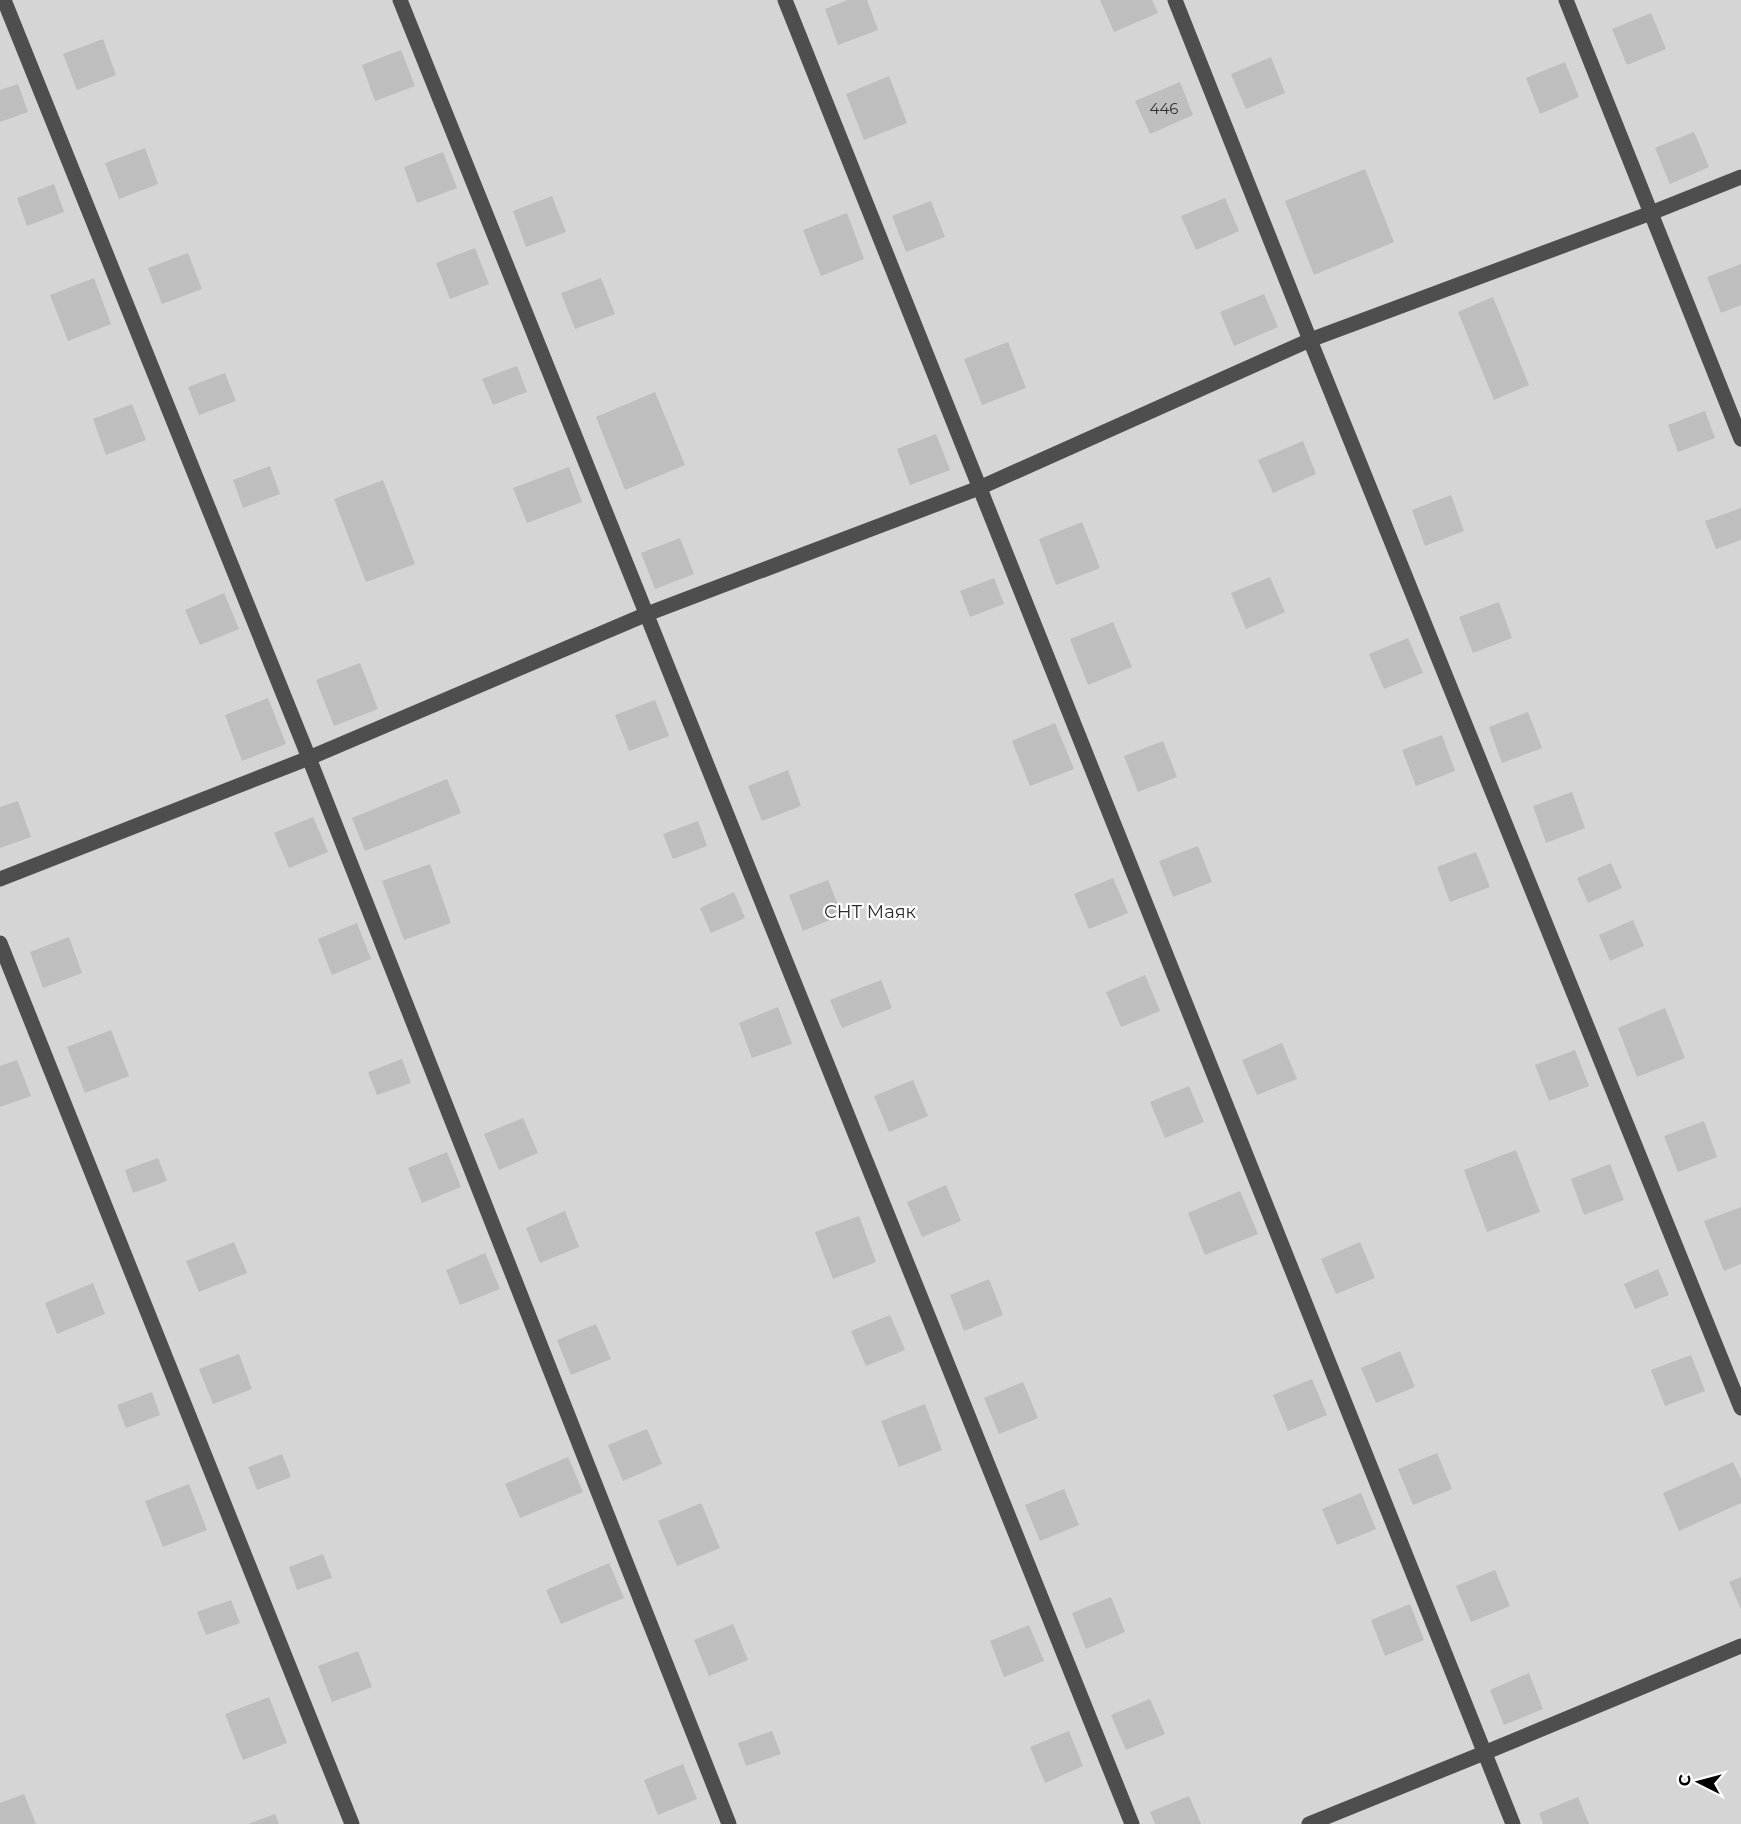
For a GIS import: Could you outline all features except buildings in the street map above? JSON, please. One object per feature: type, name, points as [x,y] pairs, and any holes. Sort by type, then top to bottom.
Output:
[{"type":"street","points":[[4,0],[309,758],[729,1824]]},
{"type":"street","points":[[400,0],[1132,1824]]},
{"type":"street","points":[[785,0],[1513,1824]]},
{"type":"street","points":[[1175,0],[1741,1408]]},
{"type":"street","points":[[1566,0],[1741,439]]},
{"type":"street","points":[[0,879],[309,758],[647,614],[979,488],[1310,340],[1651,213],[1741,177]]},
{"type":"street","points":[[0,943],[352,1824]]},
{"type":"street","points":[[1309,1824],[1484,1754],[1741,1646]]},
{"type":"green space","name":"СНТ Маяк","points":[[0,0],[1741,0],[1741,1824],[0,1824]]}]
